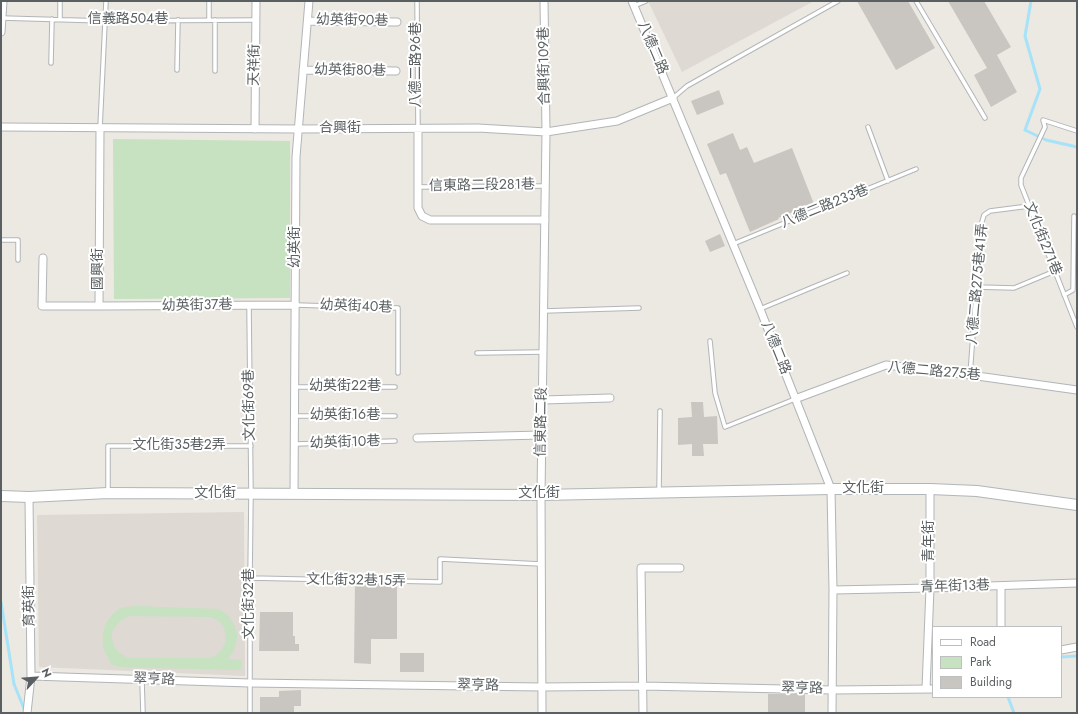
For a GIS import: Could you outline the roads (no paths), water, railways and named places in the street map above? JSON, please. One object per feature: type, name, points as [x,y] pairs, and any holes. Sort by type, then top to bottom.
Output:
[{"type":"street","points":[[1,32],[3,1]]},
{"type":"street","name":"天祥街","points":[[255,129],[256,1]]},
{"type":"street","name":"幼英街","points":[[294,494],[296,157],[309,1]]},
{"type":"street","name":"合興街109巷","points":[[544,1],[546,132]]},
{"type":"street","name":"八德二路","points":[[633,4],[760,309],[831,489],[833,590],[832,713]]},
{"type":"street","name":"幼英街90巷","points":[[308,21],[397,22]]},
{"type":"street","name":"幼英街80巷","points":[[303,70],[396,71]]},
{"type":"street","name":"合興街","points":[[1,127],[255,129],[478,128],[546,132],[616,121],[673,98]]},
{"type":"street","name":"國興街","points":[[43,258],[42,306],[99,306],[100,128]]},
{"type":"street","points":[[418,129],[418,208],[422,216],[430,220],[545,220]]},
{"type":"street","name":"信東路二段","points":[[542,713],[541,494],[546,132]]},
{"type":"street","name":"幼英街37巷","points":[[99,306],[296,305]]},
{"type":"street","name":"八德二路275巷","points":[[795,399],[886,365],[1077,390]]},
{"type":"street","points":[[543,400],[610,398]]},
{"type":"street","points":[[417,438],[542,435]]},
{"type":"street","name":"文化街","points":[[1,496],[29,497],[108,493],[541,494],[831,489],[930,489],[977,491],[1077,505]]},
{"type":"street","name":"青年街","points":[[930,489],[930,689]]},
{"type":"street","name":"育英街","points":[[28,712],[31,676],[29,497]]},
{"type":"street","points":[[643,713],[641,568],[680,568]]},
{"type":"street","name":"青年街13巷","points":[[833,590],[1077,583]]},
{"type":"street","points":[[1001,586],[1001,626]]},
{"type":"street","points":[[1062,650],[1077,647]]},
{"type":"street","name":"翠亨路","points":[[31,676],[250,684],[542,687],[643,686],[832,690],[930,689]]},
{"type":"lane","points":[[60,1],[60,19]]},
{"type":"lane","points":[[100,128],[106,1]]},
{"type":"lane","points":[[209,1],[209,20]]},
{"type":"lane","name":"八德二路96巷","points":[[417,1],[418,129]]},
{"type":"lane","points":[[633,4],[646,1]]},
{"type":"lane","points":[[673,98],[687,86],[838,1]]},
{"type":"lane","points":[[916,1],[985,118]]},
{"type":"lane","name":"信義路504巷","points":[[2,18],[104,21],[256,20]]},
{"type":"lane","points":[[51,63],[52,19]]},
{"type":"lane","points":[[177,70],[178,20]]},
{"type":"lane","points":[[215,20],[215,71]]},
{"type":"lane","name":"文化街271巷","points":[[1077,131],[1043,120],[1045,127],[1021,178],[1021,185],[1077,327]]},
{"type":"lane","points":[[868,127],[888,181]]},
{"type":"lane","name":"八德二路233巷","points":[[733,244],[916,169]]},
{"type":"lane","name":"信東路二段281巷","points":[[418,187],[545,186]]},
{"type":"lane","name":"八德二路275巷41弄","points":[[970,375],[981,225],[984,215],[990,211],[1029,206]]},
{"type":"lane","points":[[1064,294],[1073,290],[1074,216]]},
{"type":"lane","points":[[1,240],[18,240],[18,260]]},
{"type":"lane","points":[[976,287],[1014,288],[1055,271]]},
{"type":"lane","points":[[760,309],[846,273]]},
{"type":"lane","name":"文化街69巷","points":[[249,305],[251,494]]},
{"type":"lane","name":"幼英街40巷","points":[[296,305],[398,308],[398,373]]},
{"type":"lane","points":[[544,310],[639,308]]},
{"type":"lane","points":[[710,341],[715,393],[725,426],[795,399]]},
{"type":"lane","points":[[477,353],[543,352]]},
{"type":"lane","name":"幼英街22巷","points":[[295,387],[395,387]]},
{"type":"lane","points":[[659,492],[660,411]]},
{"type":"lane","name":"幼英街16巷","points":[[295,416],[395,416]]},
{"type":"lane","name":"幼英街10巷","points":[[295,444],[395,441]]},
{"type":"lane","name":"文化街35巷2弄","points":[[108,493],[108,446],[251,446]]},
{"type":"lane","name":"文化街32巷","points":[[250,713],[251,494]]},
{"type":"lane","name":"文化街32巷15弄","points":[[250,578],[440,582],[440,559],[541,564]]},
{"type":"lane","points":[[142,680],[143,713]]},
{"type":"waterway","points":[[1031,1],[1025,36],[1040,89],[1025,130],[1046,140],[1077,147]]},
{"type":"waterway","points":[[1,602],[14,684],[25,711]]},
{"type":"waterway","points":[[1062,657],[1077,656]]},
{"type":"waterway","points":[[1008,698],[1014,713]]}]
